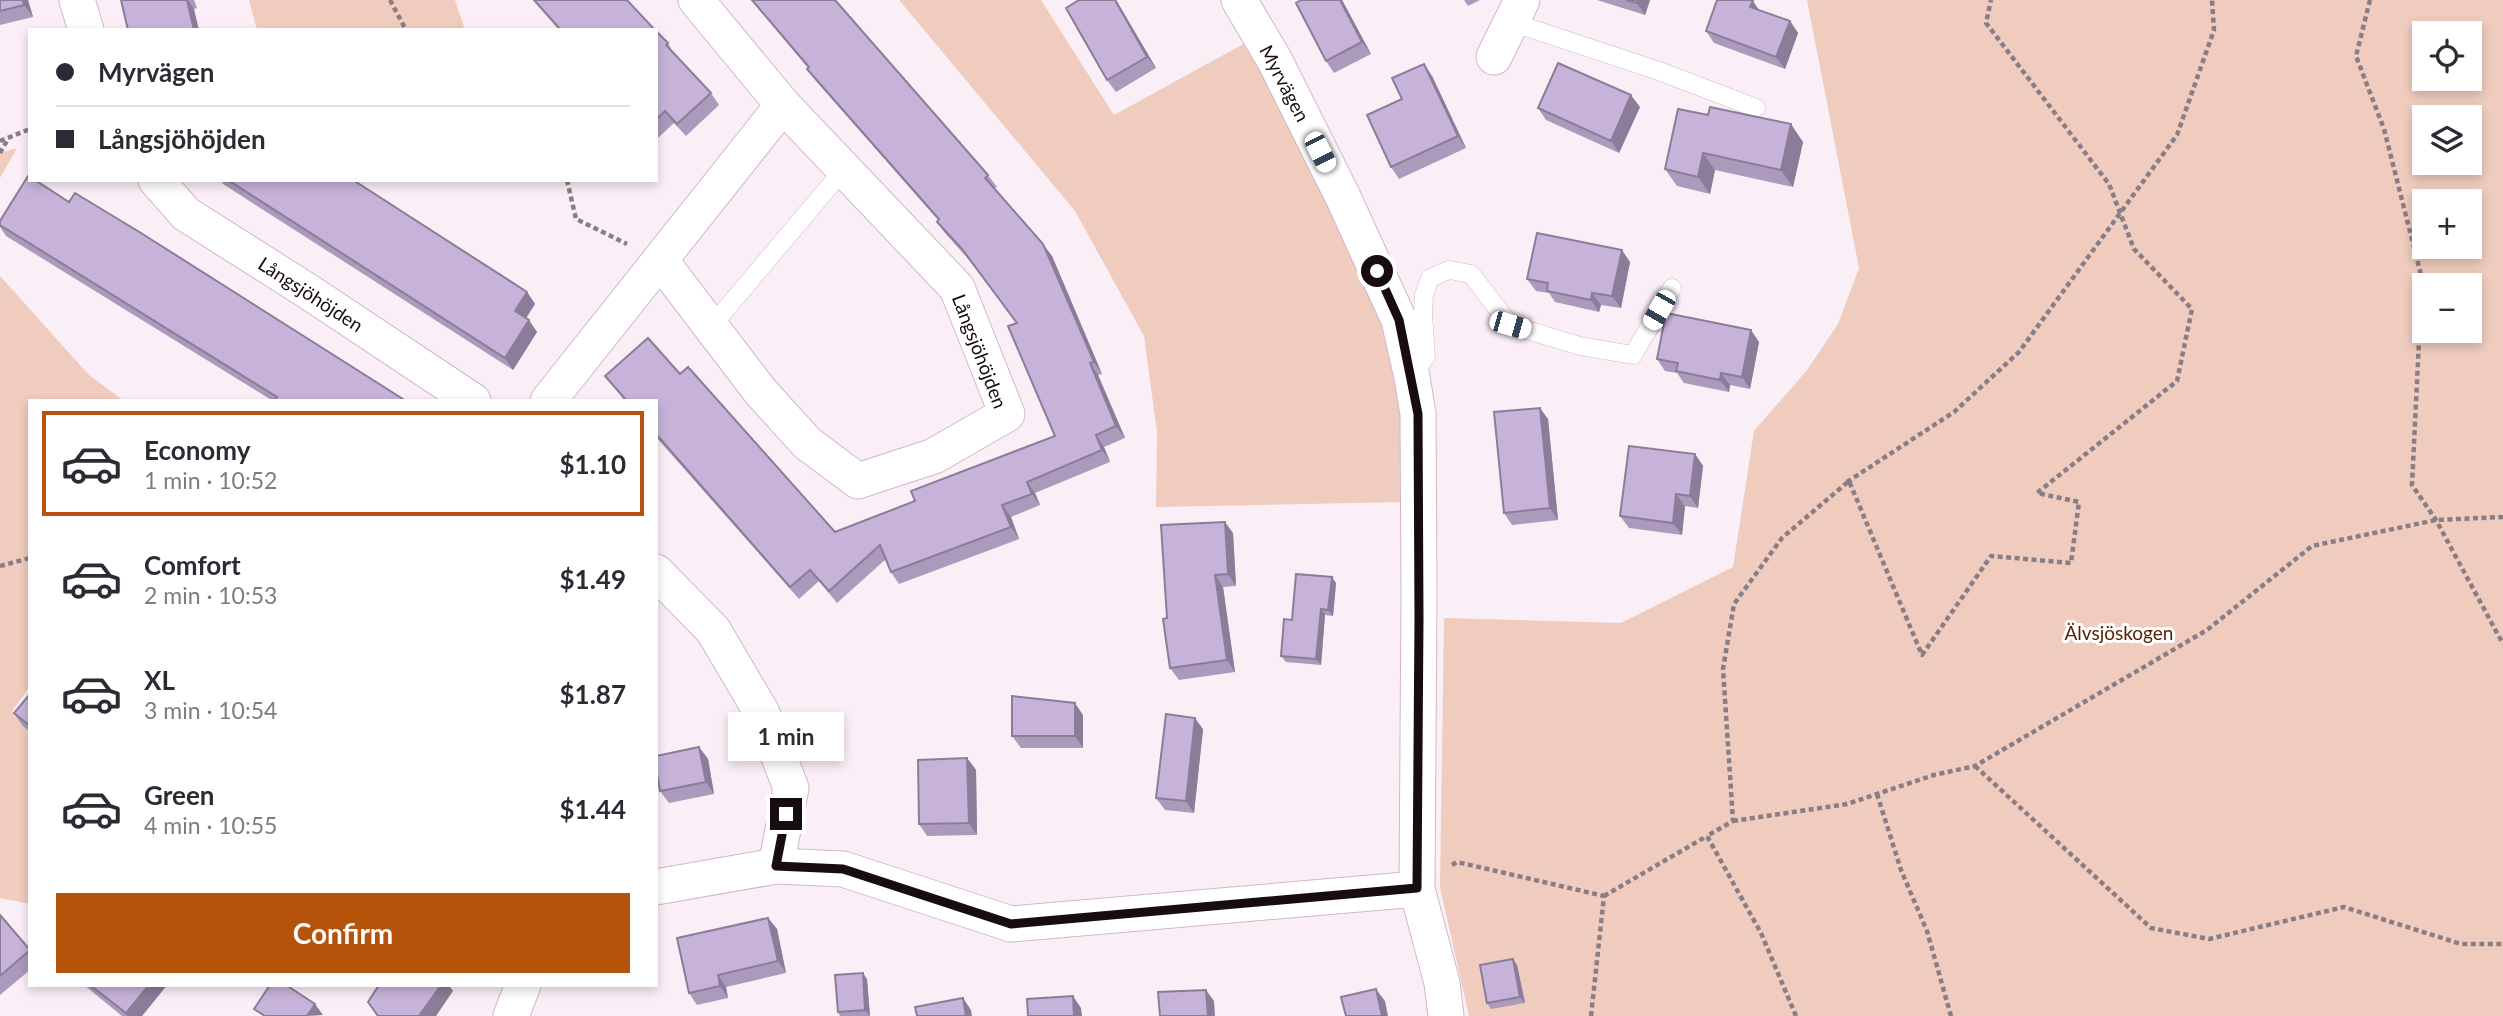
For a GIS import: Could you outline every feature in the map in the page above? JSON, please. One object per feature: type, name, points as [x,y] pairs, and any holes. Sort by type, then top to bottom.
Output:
[{"type":"street","points":[[78,0],[85,28]]},
{"type":"street","name":"Långsjöhöjden","points":[[660,260],[760,391],[807,443],[858,481],[934,456],[1007,414],[957,288],[783,105],[696,0]]},
{"type":"street","name":"Myrvägen","points":[[1239,0],[1275,61],[1343,197],[1399,320],[1412,377],[1418,414],[1417,888],[1442,983],[1446,1016]]},
{"type":"street","points":[[1494,57],[1517,11]]},
{"type":"street","points":[[550,399],[783,105]]},
{"type":"street","name":"Långsjöhöjden","points":[[158,182],[186,214],[470,399]]},
{"type":"street","points":[[658,574],[713,630],[762,713],[791,788],[776,866]]},
{"type":"street","points":[[658,887],[776,866],[843,869],[1011,924],[1417,888]]},
{"type":"street","points":[[511,1016],[522,987]]},
{"type":"lane","points":[[1517,11],[1659,71],[1756,108]]},
{"type":"lane","points":[[710,328],[844,169]]},
{"type":"lane","points":[[1412,377],[1426,356],[1423,314],[1430,278],[1449,270],[1471,274],[1510,325],[1580,346],[1633,355],[1672,288]]},
{"type":"path","points":[[390,0],[405,28]]},
{"type":"path","points":[[1849,481],[1922,655],[1992,556],[2071,563],[2079,502],[2037,493],[2177,381],[2192,309],[2134,249],[2109,184],[1986,23],[1991,0]]},
{"type":"path","points":[[1733,821],[1723,669],[1734,604],[1782,538],[1835,490],[1954,412],[2019,352],[2177,135],[2214,30],[2211,0]]},
{"type":"path","points":[[2370,0],[2356,56],[2384,129],[2422,279],[2412,485],[2436,520],[2503,644]]},
{"type":"path","points":[[0,141],[28,130]]},
{"type":"path","points":[[0,153],[9,138]]},
{"type":"path","points":[[567,182],[576,219],[610,236]]},
{"type":"path","points":[[1417,888],[1457,862],[1604,896],[1733,821],[1847,804],[1934,775],[1975,766],[2207,630],[2312,546],[2436,520],[2503,517]]},
{"type":"path","points":[[0,566],[28,559]]},
{"type":"path","points":[[1975,766],[2151,928],[2210,939],[2344,907],[2461,944],[2503,944]]},
{"type":"path","points":[[1877,794],[1901,870],[1927,931],[1951,1016]]},
{"type":"path","points":[[1707,836],[1762,933],[1796,1016]]},
{"type":"path","points":[[1591,1016],[1604,896]]},
{"type":"green space","points":[[249,0],[455,0],[464,28],[256,28]]},
{"type":"green space","points":[[899,0],[1041,0],[1114,115],[1247,42],[1347,230],[1385,326],[1401,415],[1402,502],[1156,507],[1157,432],[1144,336],[1075,211]]},
{"type":"green space","name":"Älvsjöskogen","points":[[1807,0],[2503,0],[2503,1016],[1469,1016],[1440,887],[1444,618],[1621,623],[1733,567],[1754,431],[1807,370],[1838,324],[1859,268]]},
{"type":"green space","points":[[17,148],[0,178],[0,153]]},
{"type":"green space","points":[[0,276],[89,375],[121,399],[28,399],[28,689],[12,711],[28,729],[28,904],[0,898]]},
{"type":"building","points":[[0,0],[23,0],[24,5],[0,11]]},
{"type":"building","points":[[121,0],[187,0],[194,28],[128,28]]},
{"type":"building","points":[[534,0],[627,0],[653,28],[559,28]]},
{"type":"building","points":[[752,0],[835,0],[988,175],[985,178],[1043,244],[1094,362],[1090,363],[1116,426],[1096,435],[1102,450],[1027,482],[1032,494],[1002,505],[1011,527],[891,572],[880,545],[829,591],[810,570],[790,587],[658,436],[658,399],[625,399],[605,376],[648,338],[680,374],[688,367],[835,532],[915,501],[911,491],[1055,436],[1008,326],[1017,323],[962,249],[937,222],[939,219],[807,69],[809,67]]},
{"type":"building","points":[[1079,0],[1115,0],[1147,57],[1107,80],[1066,8]]},
{"type":"building","points":[[1301,0],[1340,0],[1362,42],[1326,61],[1296,3]]},
{"type":"building","points":[[1717,0],[1750,0],[1753,1],[1750,7],[1790,21],[1776,57],[1706,31]]},
{"type":"building","points":[[658,33],[711,93],[677,124],[665,111],[658,118]]},
{"type":"building","points":[[1558,63],[1631,95],[1611,141],[1538,108]]},
{"type":"building","points":[[1424,64],[1458,136],[1391,167],[1367,115],[1402,99],[1392,78]]},
{"type":"building","points":[[1710,107],[1791,124],[1781,170],[1703,153],[1698,177],[1665,169],[1678,109],[1708,115]]},
{"type":"building","points":[[28,176],[28,182],[38,182],[69,202],[75,193],[403,399],[275,399],[277,397],[0,225]]},
{"type":"building","points":[[231,182],[356,182],[527,292],[515,311],[529,320],[505,358]]},
{"type":"building","points":[[1537,233],[1622,250],[1612,296],[1592,293],[1591,300],[1547,291],[1548,283],[1527,279]]},
{"type":"building","points":[[1666,313],[1751,330],[1742,377],[1721,373],[1720,380],[1676,371],[1678,363],[1657,359]]},
{"type":"building","points":[[1540,408],[1550,508],[1504,513],[1494,412]]},
{"type":"building","points":[[1629,446],[1695,454],[1690,496],[1676,494],[1673,523],[1620,516]]},
{"type":"building","points":[[1225,522],[1228,574],[1215,575],[1227,660],[1170,668],[1163,619],[1167,618],[1161,525]]},
{"type":"building","points":[[1296,574],[1332,577],[1328,610],[1321,609],[1316,659],[1281,656],[1284,619],[1292,620]]},
{"type":"building","points":[[28,696],[28,724],[14,713]]},
{"type":"building","points":[[1012,696],[1075,703],[1075,736],[1012,736]]},
{"type":"building","points":[[1166,714],[1195,718],[1186,801],[1156,798]]},
{"type":"building","points":[[699,747],[706,782],[660,791],[658,756]]},
{"type":"building","points":[[967,758],[969,823],[919,824],[918,760]]},
{"type":"building","points":[[0,915],[28,948],[28,952],[0,976]]},
{"type":"building","points":[[768,918],[778,961],[718,975],[720,986],[689,993],[677,938]]},
{"type":"building","points":[[1513,959],[1520,997],[1487,1003],[1480,965]]},
{"type":"building","points":[[863,973],[865,1010],[838,1012],[835,975]]},
{"type":"building","points":[[93,987],[147,987],[126,1013]]},
{"type":"building","points":[[269,987],[289,987],[315,1004],[307,1016],[265,1016],[254,1009]]},
{"type":"building","points":[[378,987],[440,987],[419,1016],[378,1016],[368,1002]]},
{"type":"building","points":[[1376,989],[1382,1016],[1346,1016],[1341,997]]},
{"type":"building","points":[[1206,990],[1208,1016],[1160,1016],[1158,992]]},
{"type":"building","points":[[1073,996],[1074,1016],[1028,1016],[1027,999]]},
{"type":"building","points":[[963,998],[966,1016],[917,1016],[915,1007]]},
{"type":"route","points":[[786,814],[776,866],[843,869],[1011,924],[1417,888],[1418,414],[1399,320],[1377,271]]}]
